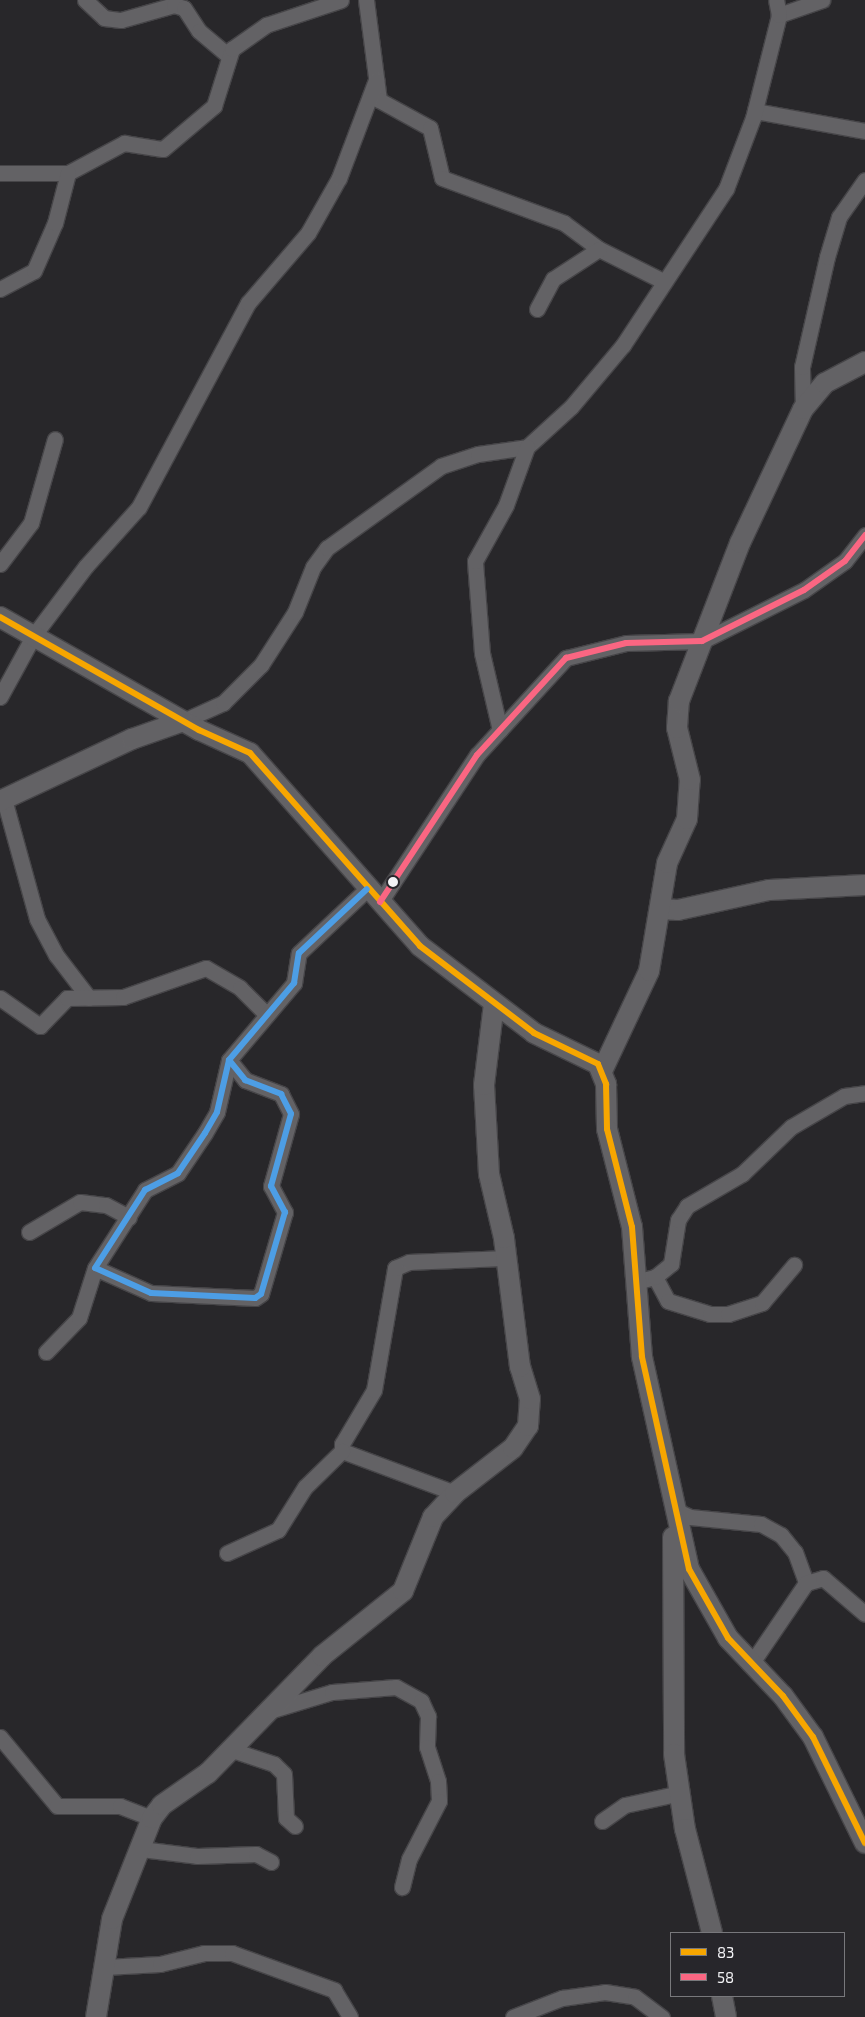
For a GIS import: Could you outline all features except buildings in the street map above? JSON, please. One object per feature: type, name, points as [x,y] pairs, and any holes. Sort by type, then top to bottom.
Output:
[{"type":"street","points":[[85,0],[104,18],[121,20],[174,5],[189,4],[199,31],[228,55]]},
{"type":"street","points":[[0,173],[68,173],[118,144],[164,149],[214,106],[228,55],[266,25],[341,0]]},
{"type":"street","points":[[366,0],[376,80],[385,107],[424,122],[430,128],[442,178],[564,223],[599,249],[663,281]]},
{"type":"street","points":[[500,730],[482,653],[475,560],[506,505],[527,447],[571,407],[623,345],[663,281],[726,189],[755,111],[779,15],[776,0]]},
{"type":"street","points":[[779,15],[822,0]]},
{"type":"street","points":[[0,697],[34,635],[86,566],[139,507],[248,303],[308,233],[334,186],[376,80]]},
{"type":"street","points":[[755,111],[865,130]]},
{"type":"street","points":[[0,289],[34,271],[55,223],[68,173]]},
{"type":"street","points":[[803,409],[802,367],[827,257],[839,217],[865,180]]},
{"type":"street","points":[[537,309],[553,279],[599,249]]},
{"type":"street","points":[[865,362],[826,383],[803,409],[766,482],[677,708],[690,800],[684,829],[667,863],[661,909],[649,972],[602,1071],[606,1128],[632,1227],[642,1357],[673,1508],[689,1569],[722,1629],[813,1737],[865,1842]]},
{"type":"street","points":[[0,564],[31,523],[55,440]]},
{"type":"street","points":[[89,998],[56,955],[37,918],[2,800],[132,739],[184,721],[223,703],[261,665],[295,612],[313,567],[327,548],[441,466],[478,454],[527,447]]},
{"type":"street","points":[[46,1352],[79,1318],[95,1268],[145,1190],[178,1173],[209,1126],[217,1112],[229,1060],[294,983],[299,953],[373,895],[477,755],[566,658],[626,643],[702,641],[804,590],[845,560],[865,535]]},
{"type":"street","points":[[0,617],[184,721],[229,741],[256,759],[373,895],[420,946],[534,1034],[590,1057],[602,1071]]},
{"type":"street","points":[[661,909],[678,910],[769,890],[865,884]]},
{"type":"street","points":[[0,998],[40,1026],[67,998],[123,997],[206,968],[240,988],[267,1016]]},
{"type":"street","points":[[96,2017],[114,1912],[152,1818],[232,1750],[322,1656],[403,1591],[425,1530],[454,1493],[514,1448],[530,1417],[506,1258],[490,1174],[484,1084],[494,1004]]},
{"type":"street","points":[[95,1268],[151,1293],[255,1298],[261,1294],[285,1212],[271,1186],[291,1114],[281,1094],[245,1080],[229,1060]]},
{"type":"street","points":[[636,1282],[655,1276],[671,1264],[678,1220],[687,1206],[742,1174],[790,1127],[844,1096],[865,1093]]},
{"type":"street","points":[[28,1232],[80,1202],[106,1205],[129,1217]]},
{"type":"street","points":[[226,1554],[278,1530],[305,1488],[342,1451],[374,1390],[395,1268],[409,1262],[506,1258]]},
{"type":"street","points":[[655,1276],[668,1301],[710,1314],[728,1314],[762,1303],[794,1265]]},
{"type":"street","points":[[342,1451],[454,1493]]},
{"type":"street","points":[[673,1508],[690,1516],[761,1524],[781,1534],[795,1552],[806,1583]]},
{"type":"street","points":[[673,1508],[673,1715],[680,1792],[712,1932]]},
{"type":"street","points":[[751,1664],[806,1583],[824,1578],[865,1614]]},
{"type":"street","points":[[269,1711],[332,1692],[396,1687],[421,1702],[428,1716],[427,1747],[438,1781],[439,1801],[409,1859],[402,1887]]},
{"type":"street","points":[[0,1737],[57,1806],[120,1806],[152,1818]]},
{"type":"street","points":[[232,1750],[274,1764],[284,1774],[286,1818],[295,1826]]},
{"type":"street","points":[[602,1821],[625,1805],[680,1792]]},
{"type":"street","points":[[141,1849],[197,1856],[256,1854],[271,1862]]},
{"type":"street","points":[[105,1966],[160,1964],[204,1953],[232,1953],[334,1990],[350,2017]]},
{"type":"street","points":[[513,2017],[562,1998],[605,1992],[634,1997],[662,2017]]},
{"type":"street","points":[[722,1997],[726,2017]]},
{"type":"transit line","name":"58","points":[[380,902],[477,755],[566,658],[626,643],[702,641],[804,590],[845,561],[865,535]]},
{"type":"transit line","name":"83","points":[[0,617],[199,730],[250,753],[420,946],[534,1033],[598,1064],[606,1084],[607,1129],[632,1227],[642,1357],[689,1569],[728,1638],[783,1696],[813,1737],[865,1843]]},
{"type":"transit line","points":[[229,1060],[245,1080],[281,1094],[291,1114],[271,1186],[285,1212],[261,1294],[255,1298],[151,1293],[95,1268],[145,1190],[178,1173],[205,1133],[217,1112],[229,1060],[294,983],[299,953],[367,889]]}]
